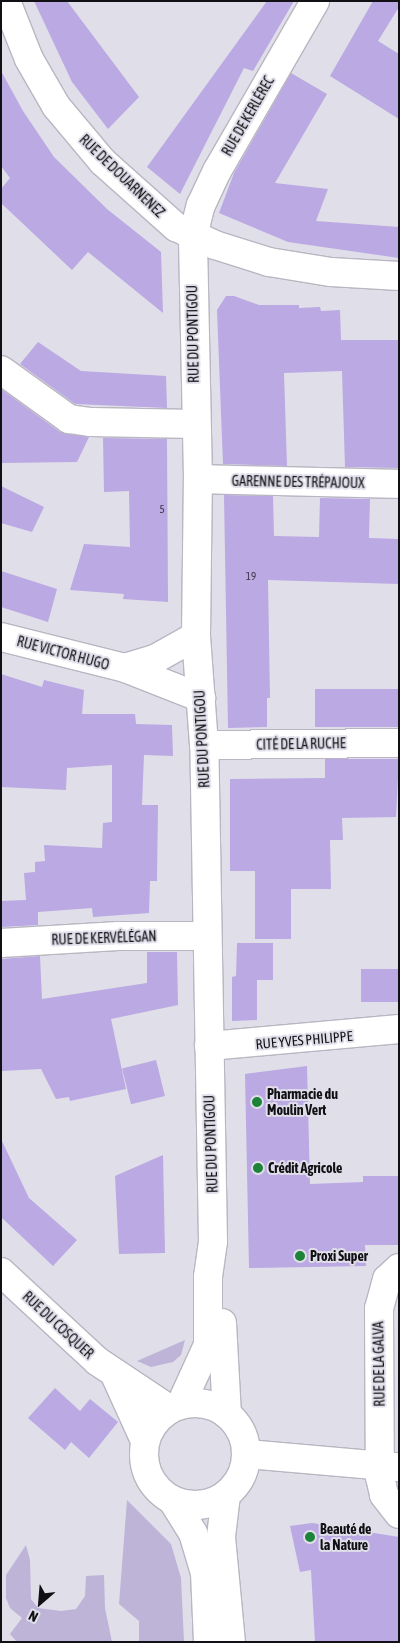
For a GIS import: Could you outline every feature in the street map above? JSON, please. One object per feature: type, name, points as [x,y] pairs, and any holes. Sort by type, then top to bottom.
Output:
[{"type":"main road","name":"RUE DE DOUARNENEZ","points":[[6,1],[29,59],[72,127],[137,195],[192,236],[269,262],[331,272],[399,276]]},
{"type":"main road","name":"RUE DE KERLÉREC","points":[[192,236],[201,205],[217,171],[315,1]]},
{"type":"main road","name":"RUE DU PONTIGOU","points":[[192,236],[194,424],[198,479],[196,636],[204,745],[214,1242],[220,1277],[227,1414]]},
{"type":"main road","points":[[1,370],[69,419],[90,422],[194,424]]},
{"type":"main road","name":"GARENNE DES TRÉPAJOUX","points":[[198,479],[399,484]]},
{"type":"main road","name":"RUE VICTOR HUGO","points":[[125,668],[155,659],[196,636]]},
{"type":"main road","name":"RUE VICTOR HUGO","points":[[1,637],[125,668],[201,698]]},
{"type":"main road","name":"CITÉ DE LA RUCHE","points":[[204,745],[399,742]]},
{"type":"main road","name":"RUE DE KERVÉLÉGAN","points":[[1,944],[110,936],[207,936]]},
{"type":"main road","name":"RUE YVES PHILIPPE","points":[[209,1046],[399,1029]]},
{"type":"main road","name":"RUE DU PONTIGOU","points":[[175,1407],[208,1345],[208,1277],[214,1242]]},
{"type":"main road","name":"RUE DE LA GALVA","points":[[399,1268],[387,1279],[379,1308],[389,1467],[384,1495],[399,1514]]},
{"type":"main road","name":"RUE DU COSQUER","points":[[1,1272],[116,1377],[175,1407]]},
{"type":"main road","name":"RUE DU COSQUER","points":[[116,1377],[145,1441]]},
{"type":"main road","points":[[173,1501],[201,1505],[226,1495],[241,1478],[247,1454],[244,1437],[227,1414],[203,1403],[175,1407],[153,1424],[145,1441],[146,1471],[153,1484],[173,1501],[193,1533],[205,1573],[208,1642]]},
{"type":"main road","points":[[247,1454],[389,1467]]},
{"type":"main road","points":[[226,1495],[221,1537],[231,1642]]},
{"type":"shaded area","points":[[185,1340],[181,1355],[173,1362],[151,1367],[137,1361]]},
{"type":"shaded area","points":[[127,1500],[171,1544],[181,1578],[184,1642],[139,1642],[139,1621],[119,1604]]},
{"type":"shaded area","points":[[26,1545],[30,1560],[31,1599],[38,1608],[61,1611],[76,1609],[85,1596],[86,1576],[104,1575],[105,1608],[112,1642],[17,1642],[10,1634],[22,1618],[10,1608],[6,1598],[6,1575]]},
{"type":"building","points":[[34,1],[67,1],[139,97],[108,129],[72,82]]},
{"type":"building","points":[[267,1],[294,1],[253,71],[244,68],[180,194],[147,167]]},
{"type":"building","points":[[373,1],[399,1],[399,7],[378,41],[399,54],[399,119],[330,76]]},
{"type":"building","points":[[1,71],[23,111],[54,157],[107,209],[161,252],[163,313],[88,252],[72,270],[1,203],[1,189],[10,178],[1,166]]},
{"type":"building","points":[[291,73],[327,94],[275,183],[328,189],[316,221],[399,227],[399,258],[288,242],[219,213],[234,173]]},
{"type":"building","points":[[226,296],[234,296],[259,305],[299,305],[299,308],[320,307],[321,311],[340,310],[341,340],[399,340],[399,468],[345,467],[342,371],[284,373],[287,466],[223,464],[217,310]]},
{"type":"building","points":[[38,342],[81,371],[166,376],[167,408],[75,404],[20,364]]},
{"type":"building","points":[[1,389],[60,432],[89,437],[77,462],[1,463]]},
{"type":"building","points":[[103,438],[167,439],[168,602],[123,599],[124,594],[70,590],[84,544],[130,547],[129,491],[104,492]]},
{"type":"building","points":[[1,486],[44,507],[32,532],[1,523]]},
{"type":"building","points":[[224,495],[273,496],[274,536],[319,537],[320,498],[370,499],[369,538],[399,539],[399,584],[268,580],[270,698],[267,698],[267,727],[228,728]]},
{"type":"building","points":[[1,571],[57,589],[48,622],[1,607]]},
{"type":"building","points":[[1,674],[42,687],[44,680],[84,690],[82,714],[135,714],[136,724],[172,725],[173,756],[144,755],[142,805],[158,805],[157,881],[150,881],[149,913],[93,917],[92,908],[38,912],[38,925],[1,927],[1,901],[26,900],[24,873],[35,872],[35,862],[45,861],[44,845],[102,848],[103,823],[112,822],[112,765],[67,768],[66,790],[1,787]]},
{"type":"building","points":[[315,689],[399,689],[399,727],[315,727]]},
{"type":"building","points":[[325,759],[399,759],[396,817],[342,818],[343,840],[330,840],[331,889],[291,889],[291,939],[255,939],[255,871],[230,871],[230,779],[325,778]]},
{"type":"building","points":[[237,943],[273,943],[273,980],[257,980],[257,1020],[232,1021],[232,977],[236,976]]},
{"type":"building","points":[[147,952],[177,952],[178,1005],[111,1019],[126,1089],[70,1101],[69,1097],[56,1099],[41,1069],[1,1071],[1,959],[40,956],[42,999],[147,983]]},
{"type":"building","points":[[361,969],[399,969],[399,1002],[361,1002]]},
{"type":"building","points":[[156,1060],[165,1096],[131,1104],[122,1068]]},
{"type":"building","points":[[307,1066],[310,1184],[363,1182],[363,1176],[399,1176],[399,1245],[365,1245],[366,1266],[249,1268],[245,1074]]},
{"type":"building","points":[[1,1139],[29,1198],[77,1240],[53,1266],[1,1217]]},
{"type":"building","points":[[163,1155],[165,1253],[119,1254],[115,1176]]},
{"type":"building","points":[[55,1388],[80,1411],[90,1399],[118,1422],[89,1458],[71,1442],[65,1450],[28,1418]]},
{"type":"building","points":[[312,1523],[399,1537],[399,1642],[315,1642],[311,1570],[300,1572],[290,1526]]},
{"type":"place","name":"Pharmacie du Moulin Vert","points":[[257,1102]]},
{"type":"place","name":"Crédit Agricole","points":[[258,1168]]},
{"type":"place","name":"Proxi Super","points":[[300,1256]]},
{"type":"place","name":"Beauté de la Nature","points":[[310,1537]]}]
